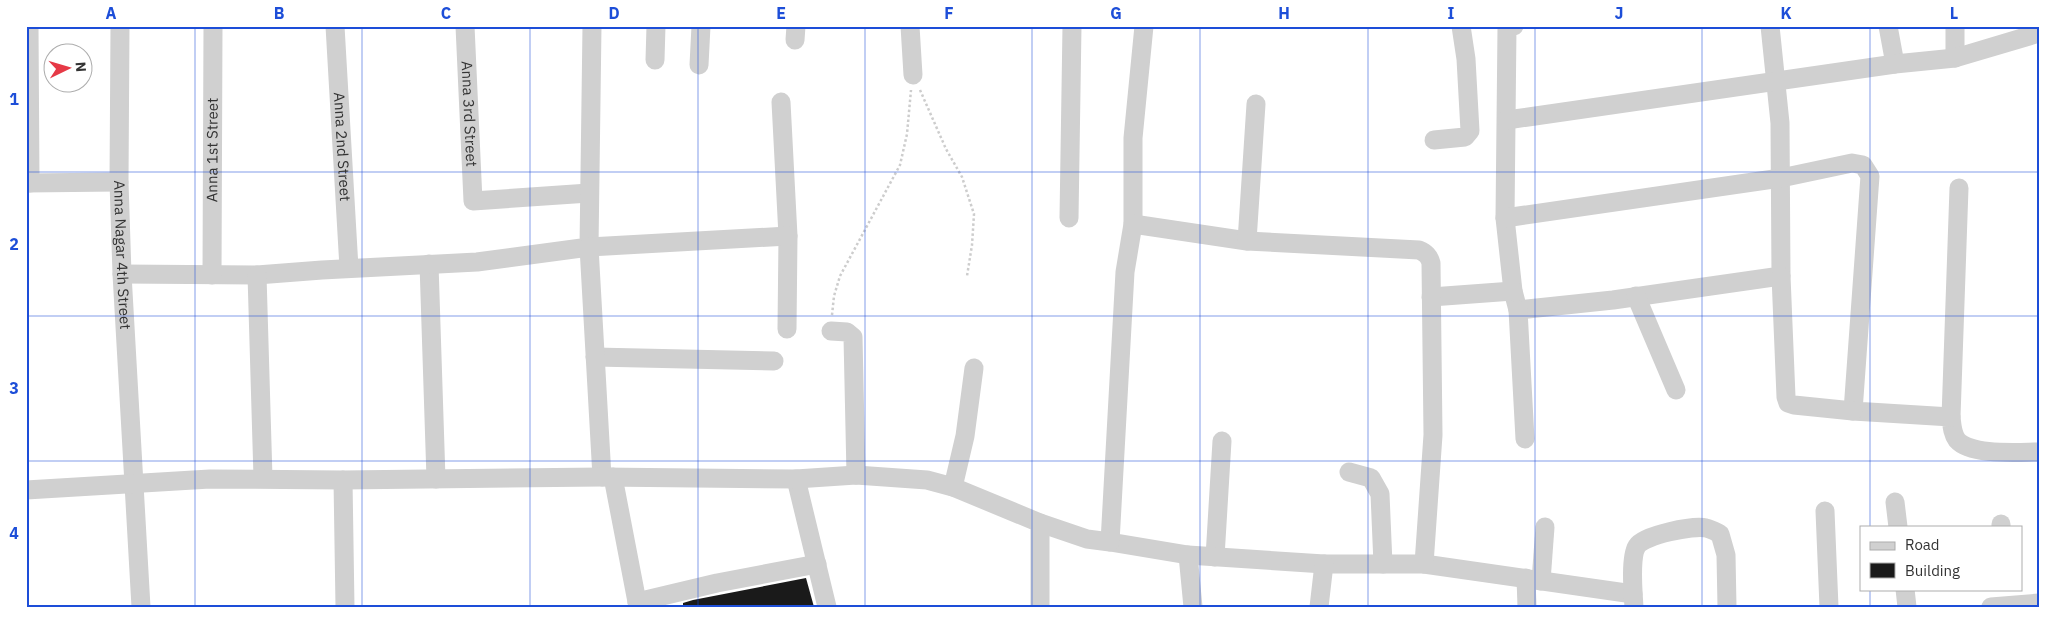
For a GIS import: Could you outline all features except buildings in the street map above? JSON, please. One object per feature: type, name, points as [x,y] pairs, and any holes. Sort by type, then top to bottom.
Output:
[{"type":"street","points":[[29,26],[28,183],[119,182]]},
{"type":"street","name":"Anna Nagar 4th Street","points":[[120,26],[119,182],[122,274],[141,607]]},
{"type":"street","name":"Anna 1st Street","points":[[212,275],[214,26]]},
{"type":"street","name":"Anna 2nd Street","points":[[335,26],[349,268]]},
{"type":"street","name":"Anna 3rd Street","points":[[465,26],[473,201],[589,193]]},
{"type":"street","points":[[592,26],[589,247],[595,358],[607,477],[638,604],[717,583],[817,564]]},
{"type":"street","points":[[655,60],[656,26]]},
{"type":"street","points":[[699,65],[700,26]]},
{"type":"street","points":[[910,26],[913,75]]},
{"type":"street","points":[[1069,218],[1072,26]]},
{"type":"street","points":[[1110,542],[1125,272],[1133,224],[1133,138],[1144,26]]},
{"type":"street","points":[[1434,140],[1465,137],[1470,131],[1466,59],[1461,26]]},
{"type":"street","points":[[1770,26],[1780,123],[1781,276],[1786,397],[1788,402],[1794,405],[1853,411],[1950,417]]},
{"type":"street","points":[[1888,26],[1895,64]]},
{"type":"street","points":[[1955,26],[1955,58]]},
{"type":"street","points":[[1510,27],[1505,218],[1513,290],[1518,310],[1525,439]]},
{"type":"street","points":[[1507,120],[1895,64],[1955,58],[2039,33]]},
{"type":"street","points":[[781,102],[788,236],[787,329]]},
{"type":"street","points":[[1247,241],[1256,104]]},
{"type":"street","points":[[1505,218],[1781,178],[1852,163],[1863,165],[1870,176],[1853,411]]},
{"type":"street","points":[[1960,188],[1950,417],[1953,434],[1959,442],[1977,449],[1998,453],[2039,452]]},
{"type":"street","points":[[1133,224],[1247,241],[1419,250],[1425,253],[1431,263],[1433,435],[1424,564]]},
{"type":"street","points":[[122,274],[257,275],[349,268],[477,262],[589,247],[788,236]]},
{"type":"street","points":[[428,264],[436,479]]},
{"type":"street","points":[[257,275],[263,478]]},
{"type":"street","points":[[1518,310],[1781,276]]},
{"type":"street","points":[[1430,297],[1513,290]]},
{"type":"street","points":[[1636,296],[1676,390]]},
{"type":"street","points":[[831,331],[847,332],[854,337],[856,475]]},
{"type":"street","points":[[595,358],[774,361]]},
{"type":"street","points":[[953,487],[965,436],[974,368]]},
{"type":"street","points":[[1215,557],[1222,440]]},
{"type":"street","points":[[1349,472],[1371,478],[1380,494],[1383,564]]},
{"type":"street","points":[[26,490],[134,483],[263,478],[343,480],[607,477],[796,479],[856,475],[927,480],[953,487],[1040,523],[1087,539],[1188,555],[1324,564],[1424,564],[1533,579],[1633,600],[1636,546],[1642,540],[1665,533],[1704,528],[1720,534],[1726,555],[1727,607]]},
{"type":"street","points":[[796,479],[827,607]]},
{"type":"street","points":[[343,480],[346,607]]},
{"type":"street","points":[[1895,502],[1898,526]]},
{"type":"street","points":[[1825,511],[1829,607]]},
{"type":"street","points":[[1040,523],[1040,607]]},
{"type":"street","points":[[1527,607],[1545,527]]},
{"type":"street","points":[[1188,555],[1193,607]]},
{"type":"street","points":[[1320,607],[1324,564]]},
{"type":"street","points":[[1905,590],[1907,607]]},
{"type":"street","points":[[2003,602],[2039,604]]},
{"type":"path","points":[[913,75],[946,149],[962,177],[974,214],[972,245],[966,276]]},
{"type":"path","points":[[831,331],[834,296],[840,276],[900,166],[907,134],[913,75]]}]
